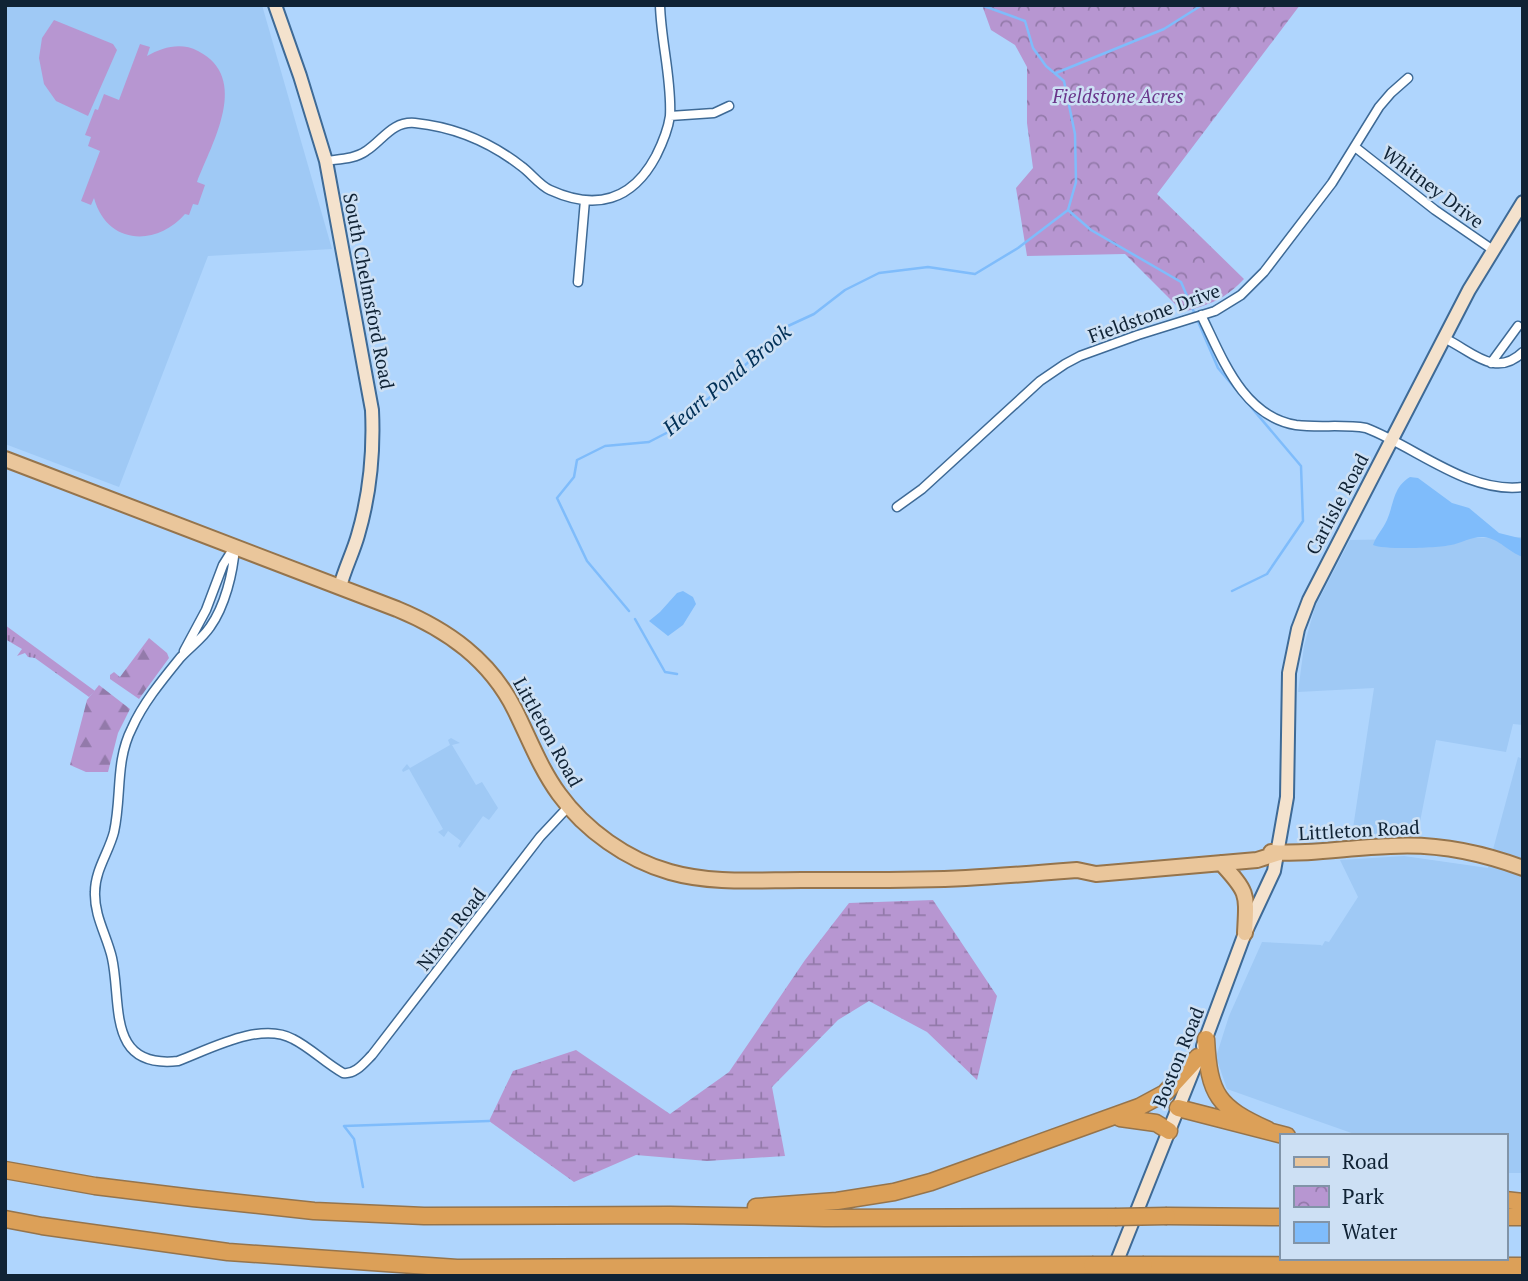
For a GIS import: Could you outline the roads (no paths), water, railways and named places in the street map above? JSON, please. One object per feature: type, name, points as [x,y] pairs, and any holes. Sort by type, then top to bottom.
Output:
[{"type":"highway","points":[[1206,1040],[1213,1089],[1220,1099],[1242,1118],[1268,1130]]},
{"type":"highway","points":[[695,1216],[837,1201],[894,1192],[931,1182],[1139,1107],[1165,1093],[1198,1057]]},
{"type":"highway","points":[[1178,1108],[1281,1134]]},
{"type":"highway","points":[[1110,1117],[1144,1120],[1169,1130]]},
{"type":"highway","points":[[5,1170],[95,1186],[314,1210],[424,1216],[1280,1217]]},
{"type":"highway","points":[[5,1219],[215,1250],[294,1258],[457,1268],[1523,1266]]},
{"type":"highway","points":[[534,1267],[627,1276]]},
{"type":"highway","points":[[1493,1276],[1523,1273]]},
{"type":"main road","name":"South Chelmsford Road","points":[[276,6],[326,161],[366,372],[373,436],[370,479],[365,508],[340,587]]},
{"type":"main road","name":"Carlisle Road","points":[[1279,853],[1287,797],[1289,673],[1298,629],[1330,555],[1444,338],[1523,201]]},
{"type":"main road","name":"Littleton Road","points":[[5,459],[340,587],[426,622],[453,638],[478,658],[508,698],[549,778],[569,806],[603,838],[631,856],[662,870],[732,880],[939,879],[1086,870],[1096,874],[1257,860],[1279,853]]},
{"type":"main road","name":"Littleton Road","points":[[1086,870],[1095,865],[1255,852],[1325,852],[1392,845],[1428,846],[1476,853],[1523,868]]},
{"type":"main road","name":"Boston Road","points":[[1111,1276],[1206,1040],[1245,933],[1275,871],[1279,853]]},
{"type":"main road","points":[[1222,863],[1247,897],[1245,933]]},
{"type":"street","points":[[326,161],[353,157],[366,151],[391,129],[406,123],[417,123],[470,136],[497,149],[547,189],[585,200],[611,199],[629,190],[647,174],[665,135],[670,116],[660,5]]},
{"type":"street","name":"Fieldstone Drive","points":[[897,507],[922,489],[1032,388],[1065,364],[1138,334],[1229,304],[1264,272],[1332,183],[1379,107],[1408,78]]},
{"type":"street","points":[[670,116],[714,113],[729,106]]},
{"type":"street","name":"Whitney Drive","points":[[1354,147],[1434,210],[1493,250]]},
{"type":"street","points":[[578,282],[585,200]]},
{"type":"street","points":[[1201,315],[1231,377],[1245,394],[1273,417],[1283,422],[1307,426],[1366,428],[1479,483],[1499,488],[1523,487]]},
{"type":"street","points":[[1491,363],[1518,326]]},
{"type":"street","points":[[1444,338],[1491,363],[1510,363],[1523,352]]},
{"type":"street","name":"Nixon Road","points":[[234,547],[234,570],[210,628],[182,656],[132,726],[120,762],[114,834],[96,881],[96,908],[113,960],[116,1010],[123,1036],[142,1055],[166,1063],[251,1035],[276,1033],[308,1047],[343,1073],[357,1070],[372,1055],[540,837],[569,806]]},
{"type":"water","points":[[1410,477],[1418,478],[1452,503],[1469,508],[1499,533],[1523,539],[1523,557],[1495,540],[1484,537],[1435,547],[1399,548],[1373,545],[1387,520],[1397,491]]},
{"type":"water","points":[[683,591],[693,597],[696,604],[683,625],[668,636],[649,621],[677,593]]},
{"type":"waterway","name":"Heart Pond Brook","points":[[629,611],[587,561],[557,498],[574,477],[577,460],[605,446],[649,442],[676,428],[788,326],[814,314],[845,290],[879,273],[928,267],[975,274],[1018,248],[1068,210],[1076,182],[1075,134],[1064,81],[1046,66],[1033,48],[1025,21],[981,5]]},
{"type":"waterway","points":[[1056,73],[1164,29],[1202,5]]},
{"type":"waterway","points":[[1068,210],[1091,230],[1181,282],[1218,368],[1301,466],[1303,521],[1267,574],[1232,591]]},
{"type":"waterway","name":"Heart Pond Brook","points":[[635,619],[665,672],[677,674]]},
{"type":"waterway","points":[[363,1187],[354,1139],[344,1126],[489,1121]]},
{"type":"park label","name":"Fieldstone Acres","points":[[1118,96]]}]
